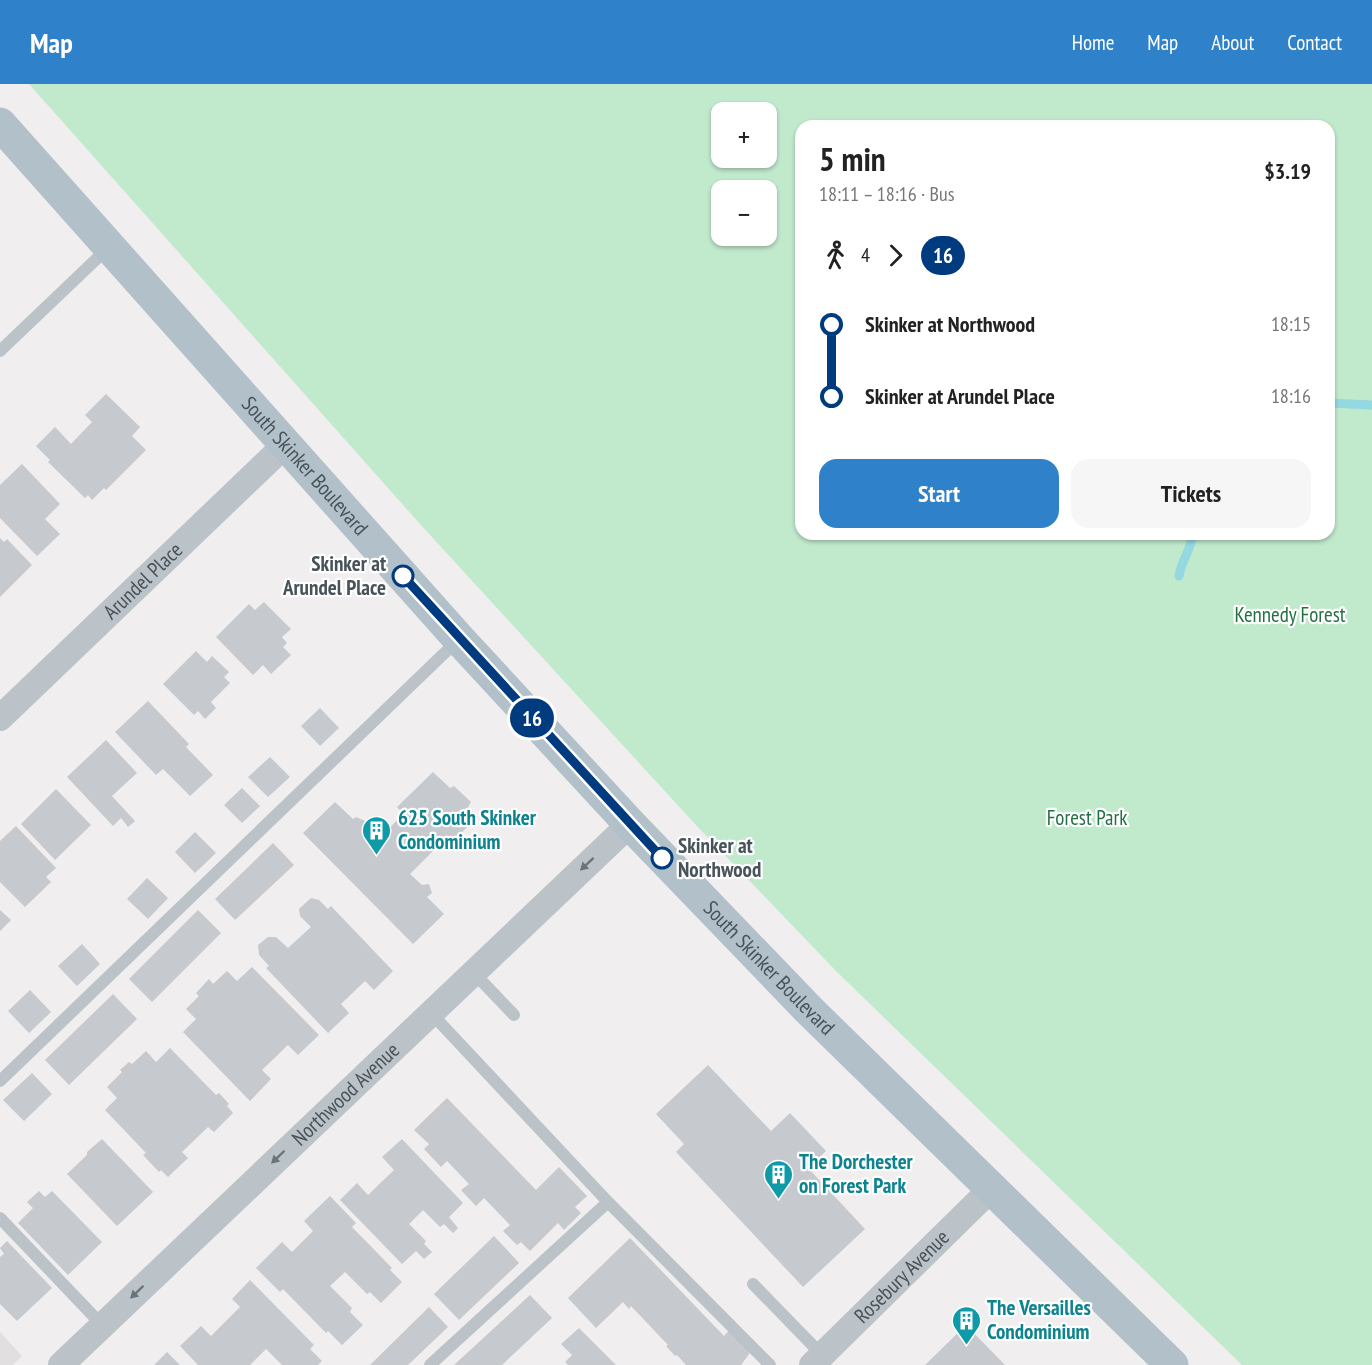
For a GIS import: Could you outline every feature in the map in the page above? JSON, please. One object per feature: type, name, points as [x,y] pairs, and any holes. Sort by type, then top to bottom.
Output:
[{"type":"main road","name":"South Skinker Boulevard","points":[[0,124],[459,639],[630,824],[801,1001],[1172,1365]]},
{"type":"street","name":"Arundel Place","points":[[0,718],[285,445]]},
{"type":"street","name":"Northwood Avenue","points":[[61,1365],[630,824]]},
{"type":"street","name":"Rosebury Avenue","points":[[817,1360],[991,1189]]},
{"type":"lane","points":[[0,351],[109,247]]},
{"type":"lane","points":[[0,1081],[459,639]]},
{"type":"lane","points":[[473,972],[514,1015]]},
{"type":"lane","points":[[430,1012],[608,1202],[770,1365]]},
{"type":"lane","points":[[430,1365],[608,1202]]},
{"type":"lane","points":[[0,1218],[102,1325]]},
{"type":"lane","points":[[753,1284],[817,1360]]},
{"type":"shaded area","points":[[0,1332],[22,1356],[13,1365],[0,1365]]},
{"type":"green space","name":"Forest Park","points":[[29,84],[1372,84],[1372,1365],[1242,1365],[836,971],[695,824],[420,524]]},
{"type":"building","points":[[106,394],[140,427],[132,436],[146,450],[106,490],[104,488],[92,500],[88,495],[85,498],[48,462],[50,460],[36,446],[55,427],[71,444],[92,422],[85,415]]},
{"type":"building","points":[[22,464],[60,504],[45,519],[60,534],[37,556],[0,518],[0,485]]},
{"type":"building","points":[[0,538],[4,542],[7,539],[32,565],[0,597]]},
{"type":"building","points":[[264,602],[291,629],[282,637],[287,643],[283,647],[291,655],[271,674],[263,665],[253,675],[216,637],[249,604],[255,610]]},
{"type":"building","points":[[196,651],[207,662],[212,656],[229,672],[224,677],[230,683],[211,702],[216,708],[205,719],[198,711],[194,715],[163,684]]},
{"type":"building","points":[[148,701],[189,744],[186,747],[213,775],[190,796],[163,769],[156,775],[115,732]]},
{"type":"building","points":[[320,708],[339,728],[320,746],[301,726]]},
{"type":"building","points":[[106,740],[137,773],[112,796],[135,821],[128,827],[121,818],[113,826],[67,777]]},
{"type":"building","points":[[270,757],[290,777],[268,797],[248,777]]},
{"type":"building","name":"625 South Skinker Condominium","points":[[433,772],[450,788],[454,786],[471,802],[468,807],[478,817],[445,848],[441,843],[410,874],[422,885],[429,884],[432,893],[427,897],[444,914],[413,944],[303,833],[335,802],[353,819],[356,817],[365,821],[379,839],[403,814],[397,807]]},
{"type":"building","points":[[242,788],[260,806],[242,823],[224,805]]},
{"type":"building","points":[[56,789],[91,825],[55,860],[21,824]]},
{"type":"building","points":[[16,826],[56,868],[46,877],[51,882],[25,907],[0,882],[0,841]]},
{"type":"building","points":[[195,832],[216,853],[195,873],[175,852]]},
{"type":"building","points":[[273,843],[294,865],[235,920],[215,899]]},
{"type":"building","points":[[147,878],[168,898],[148,919],[127,899]]},
{"type":"building","points":[[311,898],[319,900],[328,909],[331,906],[393,971],[374,990],[365,981],[341,1004],[349,1013],[328,1033],[266,968],[269,966],[259,955],[258,945],[268,937],[276,937],[288,948],[311,927],[300,916],[299,909]]},
{"type":"building","points":[[0,910],[11,920],[0,931]]},
{"type":"building","points":[[198,910],[221,933],[152,1002],[129,979]]},
{"type":"building","points":[[82,944],[100,964],[77,986],[58,966]]},
{"type":"building","points":[[252,967],[319,1035],[298,1055],[288,1045],[262,1070],[271,1079],[250,1101],[183,1032],[196,1019],[186,1009],[199,996],[196,993],[209,979],[213,984],[227,971],[237,981]]},
{"type":"building","points":[[30,990],[51,1012],[29,1033],[8,1011]]},
{"type":"building","points":[[113,994],[137,1019],[69,1085],[45,1060]]},
{"type":"building","points":[[170,1048],[216,1095],[219,1093],[229,1104],[227,1106],[233,1113],[214,1132],[208,1127],[182,1152],[188,1158],[168,1177],[161,1170],[159,1172],[143,1155],[146,1153],[105,1110],[117,1098],[107,1087],[122,1072],[120,1070],[129,1062],[132,1064],[146,1051],[156,1062]]},
{"type":"building","name":"The Dorchester on Forest Park","points":[[708,1065],[771,1131],[790,1113],[826,1151],[808,1168],[865,1229],[803,1287],[676,1152],[684,1144],[656,1114]]},
{"type":"building","points":[[32,1073],[52,1094],[24,1121],[3,1100]]},
{"type":"building","points":[[447,1098],[536,1190],[559,1167],[587,1196],[575,1207],[581,1213],[564,1230],[558,1223],[530,1251],[521,1242],[517,1245],[503,1231],[510,1225],[484,1198],[476,1206],[461,1190],[469,1184],[447,1161],[441,1167],[424,1149],[429,1144],[414,1130]]},
{"type":"building","points":[[102,1139],[153,1192],[117,1226],[67,1174]]},
{"type":"building","points":[[402,1139],[463,1203],[449,1217],[458,1228],[453,1233],[444,1224],[440,1227],[423,1210],[409,1224],[426,1241],[424,1244],[432,1252],[424,1259],[416,1251],[402,1264],[340,1200],[357,1183],[368,1195],[394,1170],[382,1157]]},
{"type":"building","points":[[39,1191],[45,1197],[52,1191],[102,1242],[68,1275],[18,1223],[33,1208],[27,1202]]},
{"type":"building","points":[[330,1196],[356,1223],[352,1227],[392,1268],[390,1270],[402,1282],[381,1303],[370,1292],[367,1294],[345,1272],[330,1286],[352,1308],[350,1312],[363,1325],[342,1345],[328,1331],[326,1333],[283,1289],[280,1292],[256,1268],[282,1242],[292,1252],[313,1231],[304,1221]]},
{"type":"building","points":[[494,1236],[519,1263],[459,1320],[434,1294]]},
{"type":"building","points":[[630,1238],[724,1336],[731,1328],[752,1350],[741,1365],[686,1365],[677,1355],[675,1356],[666,1346],[668,1345],[631,1306],[629,1309],[623,1302],[596,1328],[568,1298]]},
{"type":"building","points":[[7,1241],[52,1288],[17,1321],[0,1304],[0,1257],[4,1254],[0,1248]]},
{"type":"building","points":[[250,1280],[314,1345],[310,1349],[322,1361],[318,1365],[282,1365],[266,1349],[250,1365],[198,1365],[180,1346],[201,1326],[211,1336],[240,1307],[232,1299]]},
{"type":"building","points":[[530,1295],[552,1318],[502,1365],[454,1365]]},
{"type":"building","points":[[429,1307],[448,1327],[408,1365],[370,1365]]},
{"type":"building","name":"The Versailles Condominium","points":[[966,1325],[1005,1365],[925,1365]]},
{"type":"building","points":[[579,1328],[616,1365],[568,1365],[565,1362],[572,1355],[561,1344]]},
{"type":"building","points":[[167,1352],[180,1365],[154,1365]]},
{"type":"waterway","points":[[1335,403],[1372,405]]},
{"type":"waterway","points":[[1179,576],[1191,540]]},
{"type":"bus line","name":"16","points":[[403,576],[662,858]]},
{"type":"place","name":"Skinker at Arundel Place","points":[[403,576]]},
{"type":"place","name":"625 South Skinker Condominium","points":[[377,856]]},
{"type":"place","name":"Skinker at Northwood","points":[[662,858]]},
{"type":"place","name":"The Dorchester on Forest Park","points":[[778,1200]]},
{"type":"place","name":"The Versailles Condominium","points":[[966,1346]]},
{"type":"park label","name":"Kennedy Forest","points":[[1290,615]]}]
